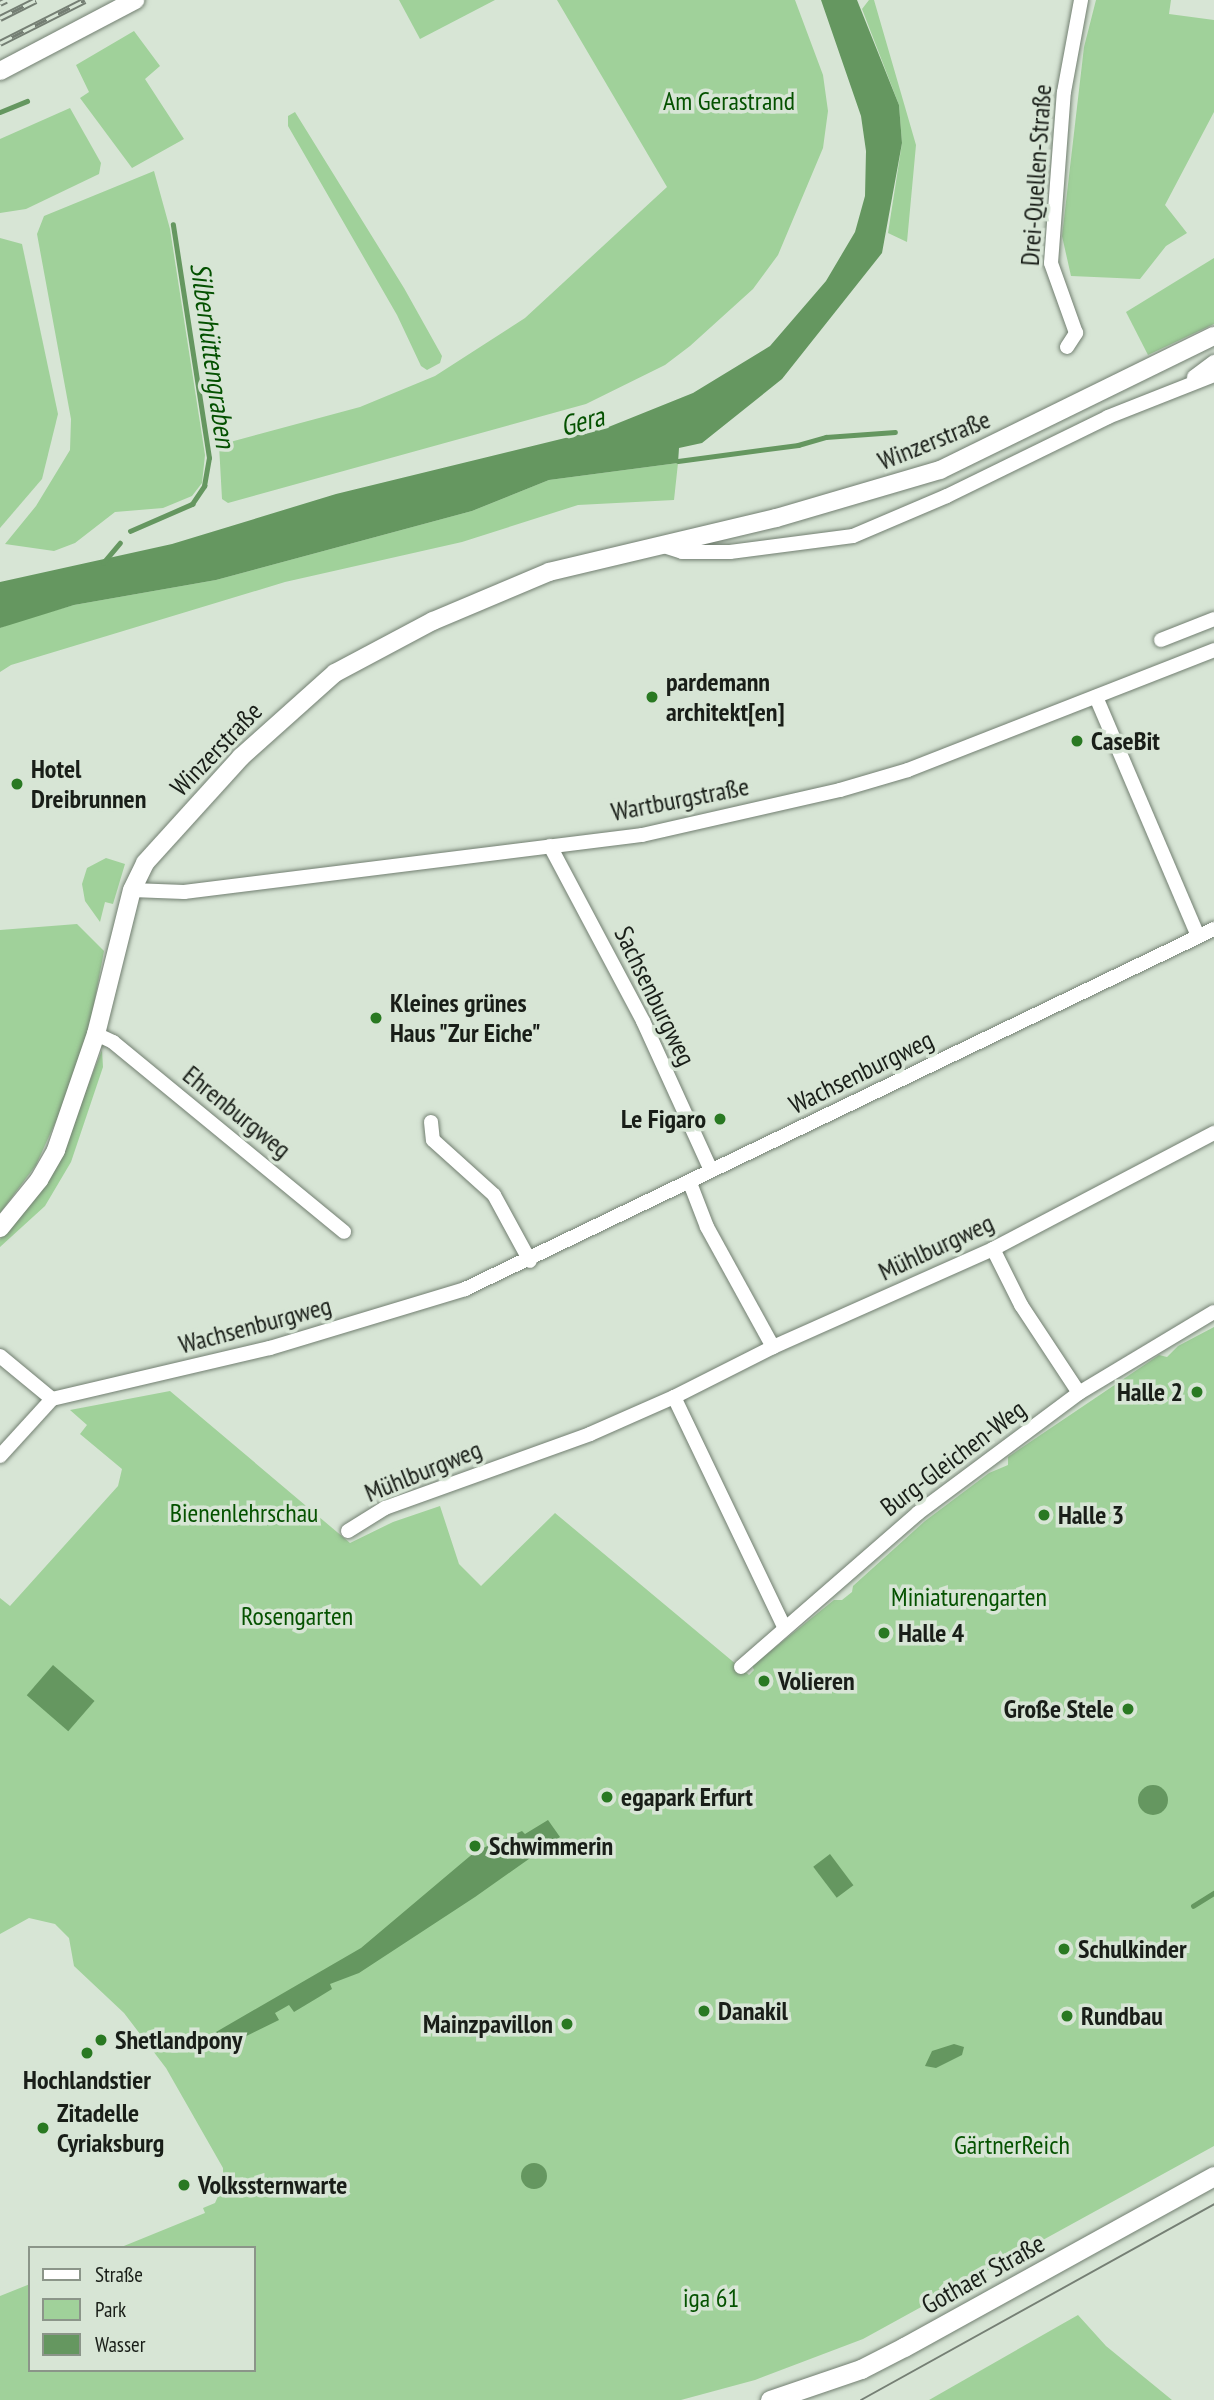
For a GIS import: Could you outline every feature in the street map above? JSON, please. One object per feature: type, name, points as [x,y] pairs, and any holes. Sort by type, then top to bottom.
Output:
[{"type":"main road","name":"Gothaer Straße","points":[[770,2400],[861,2369],[1214,2176]]},
{"type":"street","points":[[0,71],[135,0]]},
{"type":"street","name":"Drei-Quellen-Straße","points":[[1067,347],[1076,333],[1051,263],[1064,92],[1081,0]]},
{"type":"street","name":"Winzerstraße","points":[[0,1228],[25,1199],[56,1150],[96,1034],[132,890],[166,837],[241,757],[335,673],[502,591],[549,572],[657,544],[788,515],[940,470],[1214,336]]},
{"type":"street","name":"Winzerstraße","points":[[1187,382],[1214,362]]},
{"type":"street","name":"Winzerstraße","points":[[657,544],[682,552],[730,552],[853,536],[1187,382],[1214,375]]},
{"type":"street","points":[[1161,640],[1214,619]]},
{"type":"street","name":"Wartburgstraße","points":[[132,890],[184,892],[642,835],[841,790],[929,762],[1214,650]]},
{"type":"street","points":[[1096,697],[1198,936]]},
{"type":"street","name":"Sachsenburgweg","points":[[550,846],[643,1021],[711,1170]]},
{"type":"street","name":"Wachsenburgweg","points":[[52,1399],[294,1342],[425,1303],[530,1261],[690,1183],[711,1170],[1214,929]]},
{"type":"street","name":"Ehrenburgweg","points":[[96,1034],[113,1042],[344,1232]]},
{"type":"street","points":[[431,1122],[433,1140],[494,1195],[530,1261]]},
{"type":"street","name":"Mühlburgweg","points":[[348,1531],[385,1508],[590,1434],[674,1397],[773,1347],[993,1249],[1214,1133]]},
{"type":"street","points":[[690,1183],[707,1227],[773,1347]]},
{"type":"street","points":[[993,1249],[1021,1306],[1079,1393]]},
{"type":"street","name":"Burg-Gleichen-Weg","points":[[741,1667],[918,1513],[1079,1393],[1214,1312]]},
{"type":"street","points":[[0,1356],[52,1399],[0,1456]]},
{"type":"street","points":[[674,1397],[784,1627]]},
{"type":"green space","points":[[399,0],[495,0],[420,39]]},
{"type":"green space","name":"Am Gerastrand","points":[[557,0],[795,0],[823,75],[828,111],[823,148],[778,255],[753,289],[690,346],[665,365],[586,404],[228,503],[222,499],[219,445],[360,407],[435,376],[525,318],[667,187]]},
{"type":"green space","points":[[869,0],[874,0],[916,145],[907,242],[888,233],[902,143],[899,105],[862,9]]},
{"type":"green space","points":[[1096,0],[1171,0],[1169,14],[1214,20],[1214,112],[1165,205],[1187,233],[1166,246],[1140,279],[1071,276],[1062,236],[1084,47]]},
{"type":"green space","points":[[134,31],[160,66],[145,79],[184,139],[132,168],[80,98],[89,92],[76,65]]},
{"type":"green space","points":[[70,108],[101,163],[99,174],[26,209],[0,213],[0,139]]},
{"type":"green space","points":[[295,112],[404,288],[442,356],[440,363],[427,370],[421,366],[397,315],[288,126],[288,116]]},
{"type":"green space","points":[[154,171],[170,229],[205,455],[202,483],[192,496],[163,508],[115,512],[75,543],[54,551],[5,544],[36,506],[70,450],[71,419],[37,234],[44,216]]},
{"type":"green space","points":[[0,238],[22,244],[58,414],[42,479],[0,528]]},
{"type":"green space","points":[[1214,258],[1214,324],[1148,355],[1126,312]]},
{"type":"green space","points":[[678,463],[674,500],[578,505],[462,542],[285,582],[11,665],[0,672],[0,628],[18,621],[74,605],[216,580],[472,511],[549,480]]},
{"type":"green space","points":[[106,858],[125,864],[113,904],[105,902],[100,922],[85,901],[82,884],[87,868]]},
{"type":"green space","points":[[77,924],[104,951],[90,1025],[66,1099],[36,1165],[0,1213],[0,930]]},
{"type":"green space","points":[[102,1050],[103,1067],[71,1162],[45,1206],[0,1247],[0,1239],[34,1201],[57,1164]]},
{"type":"green space","name":"egapark Erfurt","points":[[1214,1327],[1214,2146],[863,2339],[755,2380],[681,2400],[0,2400],[0,2296],[28,2285],[28,2372],[256,2372],[256,2246],[124,2246],[205,2213],[203,2208],[215,2203],[223,2185],[223,2168],[166,2068],[124,2013],[74,1966],[69,1938],[55,1924],[29,1918],[0,1934],[0,1598],[10,1606],[118,1486],[122,1469],[80,1434],[87,1425],[70,1410],[170,1391],[350,1543],[393,1522],[440,1506],[459,1564],[481,1586],[555,1513],[749,1675],[754,1670],[752,1666],[834,1600],[842,1600],[852,1592],[853,1586],[925,1521],[989,1473],[1008,1465],[1008,1457],[1159,1355],[1167,1357],[1178,1346]]},
{"type":"green space","points":[[1078,2315],[1106,2346],[1172,2400],[929,2400]]},
{"type":"water","points":[[821,0],[857,0],[899,105],[902,143],[882,253],[782,379],[702,443],[679,448],[678,463],[549,480],[472,511],[216,580],[74,605],[0,628],[0,582],[172,544],[336,494],[606,428],[693,393],[770,346],[826,281],[855,232],[865,196],[866,151],[861,116]]},
{"type":"water","points":[[53,1665],[95,1701],[68,1731],[27,1695]]},
{"type":"water","points":[[1153,1785],[1164,1789],[1168,1800],[1164,1811],[1153,1815],[1142,1811],[1138,1800],[1142,1789]]},
{"type":"water","points":[[548,1820],[560,1837],[475,1897],[359,1973],[330,1984],[332,1989],[294,2012],[289,2005],[275,2013],[279,2020],[224,2047],[216,2032],[361,1948],[476,1851],[522,1831],[525,1834]]},
{"type":"water","points":[[830,1854],[853,1885],[837,1898],[813,1867]]},
{"type":"water","points":[[954,2044],[964,2047],[962,2055],[936,2068],[925,2066],[932,2051]]},
{"type":"water","points":[[534,2163],[543,2167],[547,2176],[543,2185],[534,2189],[525,2185],[521,2176],[525,2167]]},
{"type":"waterway","name":"Silberhüttengraben","points":[[0,112],[27,101]]},
{"type":"waterway","name":"Silberhüttengraben","points":[[130,531],[192,504],[204,486],[209,458],[173,225]]},
{"type":"waterway","points":[[678,461],[798,445],[826,437],[895,432]]},
{"type":"waterway","name":"Silberhüttengraben","points":[[103,563],[120,543]]},
{"type":"waterway","points":[[1193,1906],[1214,1893]]},
{"type":"tram line","points":[[861,2400],[1214,2204]]},
{"type":"railway","points":[[0,3],[6,0]]},
{"type":"railway","points":[[0,18],[36,0]]},
{"type":"railway","points":[[0,43],[85,0]]},
{"type":"place","name":"pardemann architekt[en]","points":[[652,697]]},
{"type":"place","name":"CaseBit","points":[[1077,741]]},
{"type":"place","name":"Hotel Dreibrunnen","points":[[17,784]]},
{"type":"place","name":"Kleines grünes Haus \"Zur Eiche\"","points":[[376,1018]]},
{"type":"place","name":"Le Figaro","points":[[720,1119]]},
{"type":"place","name":"Halle 2","points":[[1197,1392]]},
{"type":"place","name":"Halle 3","points":[[1044,1515]]},
{"type":"place","name":"Halle 4","points":[[884,1633]]},
{"type":"place","name":"Volieren","points":[[764,1681]]},
{"type":"place","name":"Große Stele","points":[[1128,1709]]},
{"type":"place","name":"egapark Erfurt","points":[[607,1797]]},
{"type":"place","name":"Schwimmerin","points":[[475,1846]]},
{"type":"place","name":"Schulkinder","points":[[1064,1949]]},
{"type":"place","name":"Danakil","points":[[704,2011]]},
{"type":"place","name":"Rundbau","points":[[1067,2016]]},
{"type":"place","name":"Mainzpavillon","points":[[567,2024]]},
{"type":"place","name":"Shetlandpony","points":[[101,2040]]},
{"type":"place","name":"Hochlandstier","points":[[87,2053]]},
{"type":"place","name":"Zitadelle Cyriaksburg","points":[[43,2128]]},
{"type":"place","name":"Volkssternwarte","points":[[184,2185]]},
{"type":"water label","name":"Gera","points":[[582,421]]},
{"type":"park label","name":"Bienenlehrschau","points":[[244,1513]]},
{"type":"park label","name":"Miniaturengarten","points":[[969,1597]]},
{"type":"park label","name":"Rosengarten","points":[[297,1616]]},
{"type":"park label","name":"GärtnerReich","points":[[1012,2145]]},
{"type":"park label","name":"iga 61","points":[[711,2298]]}]
